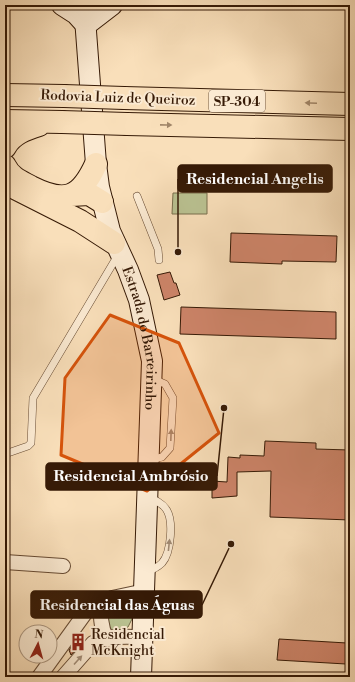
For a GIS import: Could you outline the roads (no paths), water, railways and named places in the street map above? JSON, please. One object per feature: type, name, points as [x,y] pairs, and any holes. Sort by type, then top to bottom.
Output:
[{"type":"highway","points":[[5,88],[37,95]]},
{"type":"highway","name":"Rodovia Luiz de Queiroz","points":[[5,95],[350,104]]},
{"type":"highway","name":"Rodovia Luiz de Queiroz","points":[[5,121],[350,129]]},
{"type":"highway","points":[[5,147],[10,139],[17,134],[55,122]]},
{"type":"highway","points":[[72,195],[81,189],[88,180],[96,164]]},
{"type":"highway","points":[[5,166],[13,178],[46,195],[58,197],[89,194],[103,205],[96,218],[90,221],[80,221]]},
{"type":"highway","points":[[5,183],[80,221],[117,248]]},
{"type":"main road","points":[[62,5],[76,14],[86,24],[112,5]]},
{"type":"main road","name":"Estrada do Barreirinho","points":[[84,5],[96,164],[103,205],[117,248],[139,300],[152,361],[141,677]]},
{"type":"street","points":[[5,562],[63,566]]},
{"type":"street","points":[[43,675],[72,628],[86,612],[103,602],[133,592],[145,581]]},
{"type":"street","points":[[103,602],[101,619],[103,631],[107,638]]},
{"type":"street","points":[[63,677],[93,644],[107,638],[143,637]]},
{"type":"lane","points":[[137,196],[153,240],[158,249],[159,260]]},
{"type":"lane","points":[[5,454],[28,446],[31,443],[33,398],[117,248]]},
{"type":"place","name":"Residencial Angelis","points":[[178,252]]},
{"type":"place","name":"Residencial Ambrósio","points":[[224,408]]},
{"type":"place","name":"Residencial das Águas","points":[[231,544]]},
{"type":"place","name":"Residencial McKnight","points":[[78,642]]}]
